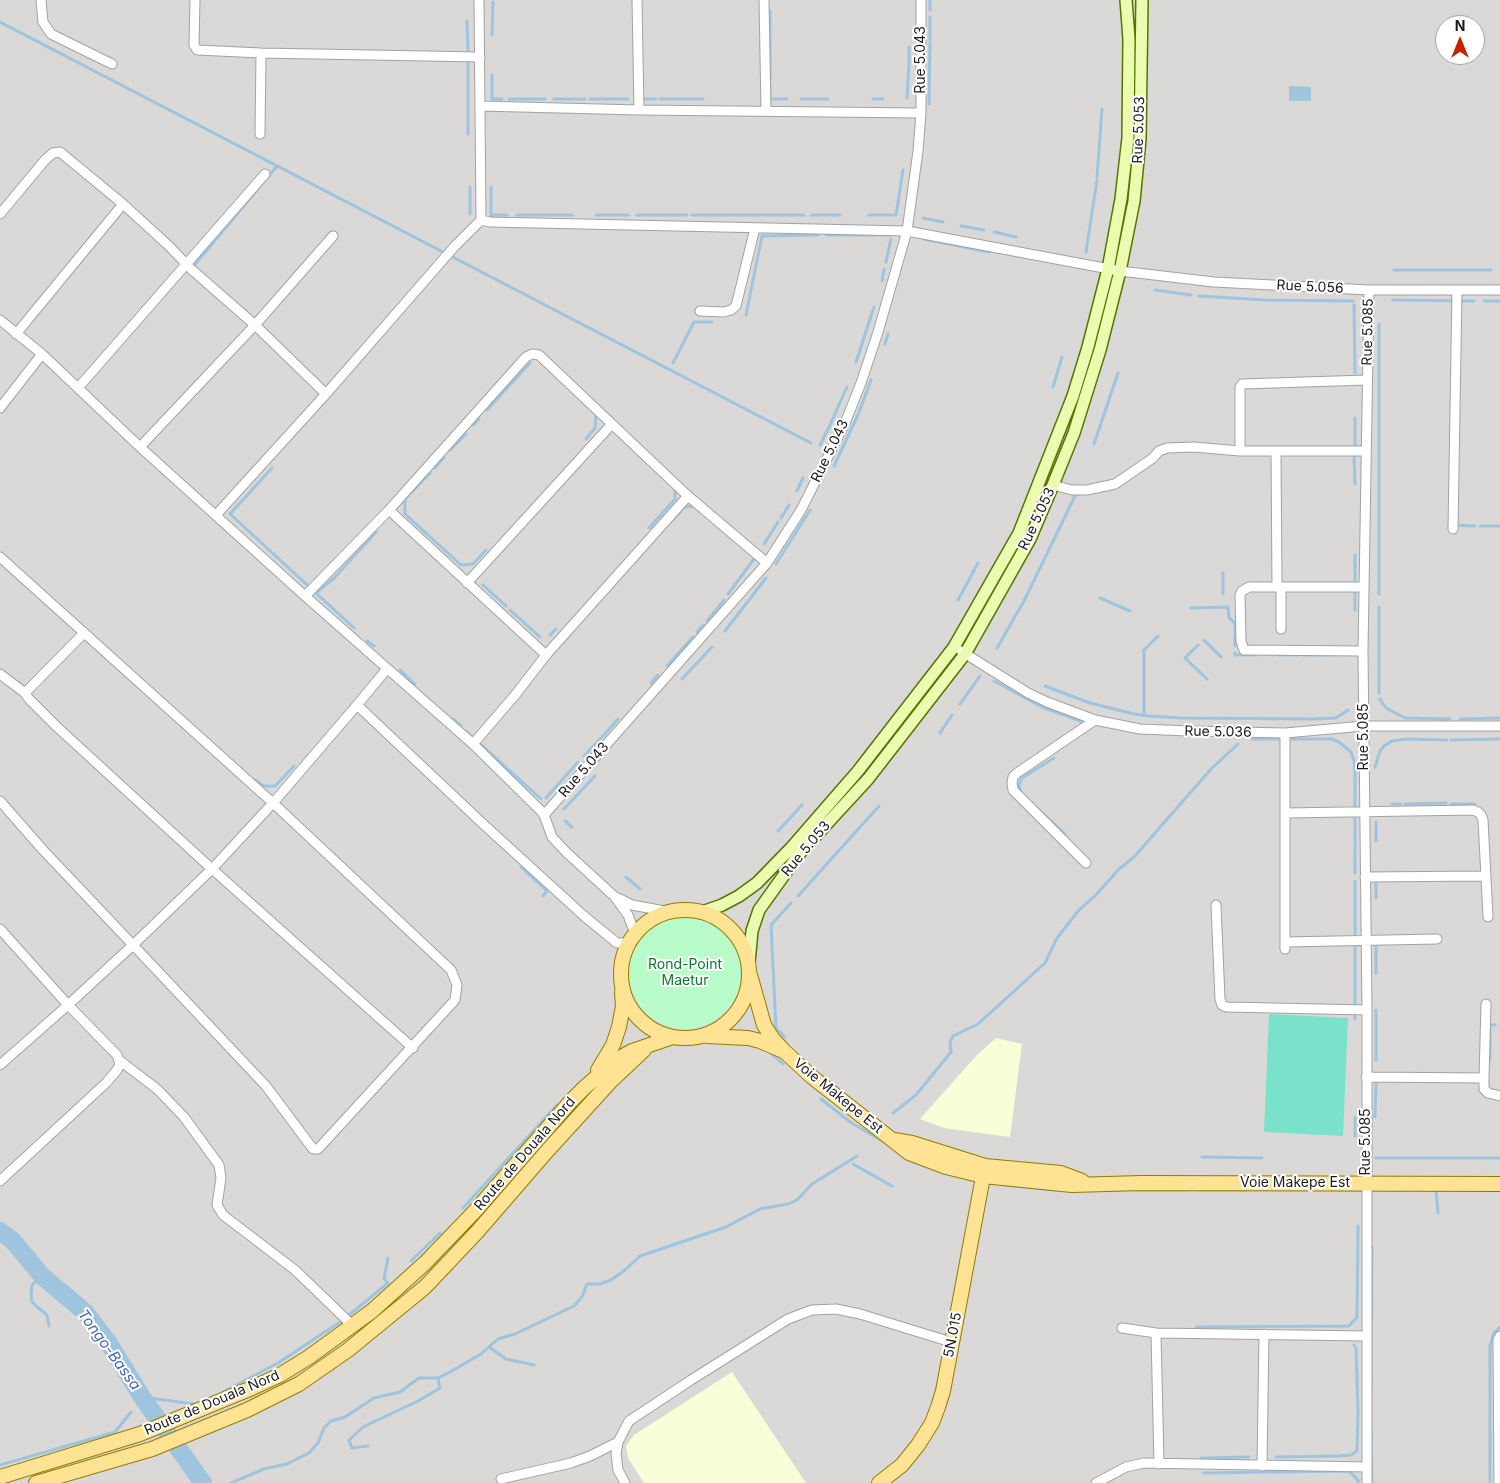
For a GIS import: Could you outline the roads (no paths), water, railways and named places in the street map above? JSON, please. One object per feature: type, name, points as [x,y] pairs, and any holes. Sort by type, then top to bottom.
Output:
[{"type":"main road","name":"Rue 5.053","points":[[702,912],[722,905],[757,883],[858,771],[954,647],[1019,534],[1073,396],[1108,269],[1122,199],[1126,166],[1129,39],[1126,0]]},
{"type":"main road","name":"Rue 5.053","points":[[749,968],[752,931],[759,910],[769,894],[799,854],[868,779],[965,654],[1030,539],[1053,485],[1087,392],[1100,350],[1120,271],[1134,201],[1138,168],[1142,0]]},
{"type":"main road","points":[[585,1086],[613,1045],[619,1028],[622,1006],[621,973],[623,958],[632,939],[650,920],[670,912],[686,910],[702,912],[719,919],[733,930],[743,945],[764,1025],[784,1051]]},
{"type":"main road","points":[[698,1037],[718,1029],[735,1015],[746,996],[749,968]]},
{"type":"main road","points":[[622,987],[629,1004],[640,1020],[656,1030],[673,1037]]},
{"type":"main road","points":[[585,1086],[616,1060],[632,1051],[673,1037],[716,1036],[748,1038],[784,1051]]},
{"type":"main road","name":"Route de Douala Nord","points":[[36,1483],[152,1449],[247,1410],[299,1384],[348,1350],[425,1287],[477,1232],[610,1082],[652,1043]]},
{"type":"main road","name":"Voie Makepe Est","points":[[784,1051],[812,1078],[893,1140],[912,1143],[984,1171],[1061,1173],[1090,1184],[1500,1184]]},
{"type":"main road","name":"Route de Douala Nord","points":[[0,1476],[59,1460],[140,1434],[252,1388],[280,1375],[309,1357],[353,1326],[399,1288],[432,1256],[475,1211],[585,1086]]},
{"type":"main road","name":"5N.015","points":[[879,1483],[910,1455],[932,1423],[943,1391],[984,1171]]},
{"type":"main road","points":[[59,1460],[63,1475]]},
{"type":"street","points":[[40,0],[43,22],[51,34],[112,64]]},
{"type":"street","points":[[195,0],[194,45],[197,50],[480,57]]},
{"type":"street","points":[[216,515],[326,394],[444,261],[454,247],[481,220],[479,0]]},
{"type":"street","points":[[637,0],[639,110]]},
{"type":"street","points":[[764,0],[766,111]]},
{"type":"street","name":"Rue 5.043","points":[[544,815],[767,563],[800,510],[824,466],[848,415],[878,332],[907,231],[918,151],[921,112],[921,0]]},
{"type":"street","points":[[260,134],[261,53]]},
{"type":"street","points":[[480,106],[639,110],[921,112]]},
{"type":"street","points":[[0,214],[53,153],[60,152],[123,204],[186,264],[255,325],[326,394]]},
{"type":"street","points":[[78,388],[264,174]]},
{"type":"street","points":[[16,334],[123,204]]},
{"type":"street","name":"Rue 5.056","points":[[481,220],[490,222],[907,231],[1120,271],[1214,282],[1369,290],[1500,290]]},
{"type":"street","points":[[700,311],[724,312],[736,306],[755,228]]},
{"type":"street","points":[[140,447],[255,325],[333,236]]},
{"type":"street","name":"Rue 5.085","points":[[1367,1483],[1367,1010],[1363,651],[1369,290]]},
{"type":"street","points":[[1453,529],[1457,290]]},
{"type":"street","points":[[0,320],[42,354],[140,447],[304,596],[473,744],[544,815],[552,837],[615,897],[628,915],[632,939],[617,943],[584,916],[357,705]]},
{"type":"street","points":[[0,408],[42,354]]},
{"type":"street","points":[[304,596],[389,510],[526,357],[532,354],[539,355],[688,496],[767,563]]},
{"type":"street","points":[[1240,451],[1240,387],[1242,384],[1368,380]]},
{"type":"street","points":[[467,583],[611,424]]},
{"type":"street","points":[[1053,485],[1072,490],[1087,490],[1115,484],[1153,458],[1159,451],[1167,448],[1194,447],[1240,451],[1366,451]]},
{"type":"street","points":[[1276,451],[1281,629]]},
{"type":"street","points":[[473,744],[516,694],[546,655],[688,496]]},
{"type":"street","points":[[389,510],[546,655]]},
{"type":"street","points":[[0,557],[273,803],[451,970],[457,985],[455,1000],[413,1048],[318,1149],[313,1149],[266,1086],[43,850],[0,801]]},
{"type":"street","points":[[1363,651],[1244,650],[1241,641],[1240,595],[1242,591],[1249,587],[1364,587]]},
{"type":"street","points":[[25,694],[84,633]]},
{"type":"street","name":"Rue 5.036","points":[[954,647],[1028,693],[1067,711],[1095,720],[1140,729],[1189,732],[1285,733],[1364,726],[1500,726]]},
{"type":"street","points":[[0,1066],[68,1006],[212,869],[273,803],[387,669]]},
{"type":"street","points":[[0,674],[25,694],[56,726],[212,869],[413,1048]]},
{"type":"street","points":[[1086,863],[1013,790],[1012,783],[1013,777],[1017,773],[1095,720]]},
{"type":"street","points":[[1285,733],[1285,946],[1437,939]]},
{"type":"street","points":[[1285,813],[1473,810],[1478,812],[1483,820],[1488,917]]},
{"type":"street","points":[[1365,877],[1486,876]]},
{"type":"street","points":[[615,897],[632,905],[670,912]]},
{"type":"street","points":[[1216,905],[1220,1000],[1222,1005],[1226,1007],[1367,1010]]},
{"type":"street","points":[[0,929],[68,1006],[117,1055],[119,1060],[157,1089],[184,1117],[218,1165],[222,1178],[217,1205],[223,1215],[295,1270],[353,1326]]},
{"type":"street","points":[[1486,1004],[1484,1089],[1493,1096],[1500,1096]]},
{"type":"street","points":[[0,1181],[106,1083],[117,1070],[119,1060]]},
{"type":"street","points":[[1366,1076],[1484,1078]]},
{"type":"street","points":[[625,1483],[616,1462],[618,1442],[628,1421],[788,1319],[812,1310],[836,1309],[860,1314],[951,1342]]},
{"type":"street","points":[[1122,1328],[1156,1333],[1366,1336]]},
{"type":"street","points":[[1156,1333],[1159,1464]]},
{"type":"street","points":[[1262,1466],[1264,1334]]},
{"type":"street","points":[[1499,1483],[1498,1340],[1500,1336]]},
{"type":"street","points":[[501,1479],[571,1463],[618,1442]]},
{"type":"street","points":[[1096,1483],[1135,1464],[1367,1467]]},
{"type":"waterway","points":[[930,0],[930,10]]},
{"type":"waterway","points":[[492,35],[493,2]]},
{"type":"waterway","points":[[770,11],[770,78]]},
{"type":"waterway","points":[[930,17],[930,40]]},
{"type":"waterway","points":[[467,21],[468,53]]},
{"type":"waterway","points":[[0,22],[811,443]]},
{"type":"waterway","points":[[929,104],[930,43]]},
{"type":"waterway","points":[[909,47],[909,61]]},
{"type":"waterway","points":[[468,63],[468,134]]},
{"type":"waterway","points":[[907,98],[909,63]]},
{"type":"waterway","points":[[492,75],[492,99],[502,99]]},
{"type":"waterway","points":[[770,85],[770,99],[787,99]]},
{"type":"waterway","points":[[641,96],[641,99],[656,99]]},
{"type":"waterway","points":[[509,99],[545,99]]},
{"type":"waterway","points":[[554,99],[585,99]]},
{"type":"waterway","points":[[590,99],[628,99]]},
{"type":"waterway","points":[[660,99],[703,99]]},
{"type":"waterway","points":[[801,99],[828,99]]},
{"type":"waterway","points":[[873,99],[883,99]]},
{"type":"waterway","points":[[1097,177],[1102,109]]},
{"type":"waterway","points":[[192,268],[277,166]]},
{"type":"waterway","points":[[869,215],[896,215],[903,170]]},
{"type":"waterway","points":[[1086,252],[1097,180]]},
{"type":"waterway","points":[[470,187],[470,214]]},
{"type":"waterway","points":[[491,187],[491,215],[507,215]]},
{"type":"waterway","points":[[517,215],[573,215]]},
{"type":"waterway","points":[[596,215],[629,215]]},
{"type":"waterway","points":[[637,215],[687,215]]},
{"type":"waterway","points":[[692,215],[804,215]]},
{"type":"waterway","points":[[811,215],[840,215]]},
{"type":"waterway","points":[[923,218],[943,222]]},
{"type":"waterway","points":[[961,226],[984,230]]},
{"type":"waterway","points":[[994,232],[1016,237]]},
{"type":"waterway","points":[[746,315],[762,236],[818,235]]},
{"type":"waterway","points":[[826,235],[845,235]]},
{"type":"waterway","points":[[848,235],[890,235]]},
{"type":"waterway","points":[[886,262],[891,239]]},
{"type":"waterway","points":[[924,239],[989,252]]},
{"type":"waterway","points":[[882,281],[884,269]]},
{"type":"waterway","points":[[1394,270],[1491,270]]},
{"type":"waterway","points":[[1100,328],[1109,287]]},
{"type":"waterway","points":[[1155,290],[1191,295]]},
{"type":"waterway","points":[[1199,296],[1265,300],[1353,301]]},
{"type":"waterway","points":[[1393,300],[1474,301]]},
{"type":"waterway","points":[[1484,301],[1500,301]]},
{"type":"waterway","points":[[1354,305],[1355,373]]},
{"type":"waterway","points":[[856,362],[874,307]]},
{"type":"waterway","points":[[673,363],[694,322],[712,322]]},
{"type":"waterway","points":[[1379,324],[1379,594]]},
{"type":"waterway","points":[[885,344],[888,334]]},
{"type":"waterway","points":[[1090,362],[1095,344]]},
{"type":"waterway","points":[[1053,387],[1062,357]]},
{"type":"waterway","points":[[487,410],[530,363]]},
{"type":"waterway","points":[[1094,444],[1118,373]]},
{"type":"waterway","points":[[834,466],[858,415],[871,380]]},
{"type":"waterway","points":[[820,445],[847,387]]},
{"type":"waterway","points":[[1061,450],[1076,409]]},
{"type":"waterway","points":[[586,439],[595,428],[596,414]]},
{"type":"waterway","points":[[1355,418],[1355,447]]},
{"type":"waterway","points":[[473,425],[479,419]]},
{"type":"waterway","points":[[450,450],[466,434]]},
{"type":"waterway","points":[[1354,455],[1355,484]]},
{"type":"waterway","points":[[435,468],[444,457]]},
{"type":"waterway","points":[[272,468],[230,514],[354,628]]},
{"type":"waterway","points":[[430,473],[405,499],[405,514],[461,565],[473,564],[486,550]]},
{"type":"waterway","points":[[797,491],[803,478]]},
{"type":"waterway","points":[[649,528],[675,499],[675,486]]},
{"type":"waterway","points":[[997,648],[1024,601],[1075,496]]},
{"type":"waterway","points":[[781,518],[789,505]]},
{"type":"waterway","points":[[673,519],[685,507],[697,506]]},
{"type":"waterway","points":[[776,564],[810,510]]},
{"type":"waterway","points":[[1020,546],[1033,518]]},
{"type":"waterway","points":[[764,544],[778,522]]},
{"type":"waterway","points":[[1449,525],[1475,526]]},
{"type":"waterway","points":[[1480,526],[1500,526]]},
{"type":"waterway","points":[[316,593],[335,577],[376,532]]},
{"type":"waterway","points":[[1355,555],[1355,585]]},
{"type":"waterway","points":[[728,594],[754,559]]},
{"type":"waterway","points":[[958,600],[978,563]]},
{"type":"waterway","points":[[1223,573],[1223,594]]},
{"type":"waterway","points":[[725,631],[766,578]]},
{"type":"waterway","points":[[483,585],[506,606]]},
{"type":"waterway","points":[[1355,593],[1355,610]]},
{"type":"waterway","points":[[1100,598],[1130,611]]},
{"type":"waterway","points":[[707,621],[724,600]]},
{"type":"waterway","points":[[1191,608],[1228,607],[1229,618],[1235,623],[1235,646]]},
{"type":"waterway","points":[[1379,607],[1379,693]]},
{"type":"waterway","points":[[510,610],[540,637]]},
{"type":"waterway","points":[[697,632],[703,625]]},
{"type":"waterway","points":[[550,635],[556,629]]},
{"type":"waterway","points":[[1144,715],[1144,650],[1158,636]]},
{"type":"waterway","points":[[667,666],[693,637]]},
{"type":"waterway","points":[[1204,640],[1221,657]]},
{"type":"waterway","points":[[367,641],[374,646]]},
{"type":"waterway","points":[[1198,645],[1185,658],[1207,679]]},
{"type":"waterway","points":[[682,679],[712,647]]},
{"type":"waterway","points":[[1235,653],[1235,655],[1256,655]]},
{"type":"waterway","points":[[1279,655],[1298,655]]},
{"type":"waterway","points":[[1304,655],[1332,655]]},
{"type":"waterway","points":[[400,670],[415,684]]},
{"type":"waterway","points":[[651,683],[658,675]]},
{"type":"waterway","points":[[960,704],[980,676]]},
{"type":"waterway","points":[[994,681],[1042,707],[1086,723]]},
{"type":"waterway","points":[[1045,686],[1090,703],[1149,716],[1314,719],[1336,718],[1348,710]]},
{"type":"waterway","points":[[1380,699],[1386,708],[1405,718],[1450,719]]},
{"type":"waterway","points":[[940,733],[952,715]]},
{"type":"waterway","points":[[1460,719],[1500,718]]},
{"type":"waterway","points":[[453,719],[461,726]]},
{"type":"waterway","points":[[603,736],[618,719]]},
{"type":"waterway","points":[[466,731],[541,799]]},
{"type":"waterway","points":[[584,756],[601,738]]},
{"type":"waterway","points":[[1252,739],[1283,739]]},
{"type":"waterway","points":[[1288,739],[1332,739],[1339,742],[1351,752],[1355,771]]},
{"type":"waterway","points":[[1375,767],[1380,751],[1392,741],[1406,739],[1447,740]]},
{"type":"waterway","points":[[1451,740],[1500,739]]},
{"type":"waterway","points":[[893,1113],[916,1095],[951,1052],[950,1042],[953,1036],[978,1024],[1045,963],[1057,938],[1079,910],[1096,895],[1119,869],[1134,857],[1211,769],[1238,744]]},
{"type":"waterway","points":[[1021,793],[1019,785],[1022,778],[1054,758]]},
{"type":"waterway","points":[[546,798],[578,762]]},
{"type":"waterway","points":[[255,780],[264,786],[275,786],[294,766]]},
{"type":"waterway","points":[[1355,773],[1355,809]]},
{"type":"waterway","points":[[564,809],[595,776]]},
{"type":"waterway","points":[[1405,804],[1446,803]]},
{"type":"waterway","points":[[1392,804],[1401,804]]},
{"type":"waterway","points":[[1451,804],[1475,804]]},
{"type":"waterway","points":[[778,831],[802,805]]},
{"type":"waterway","points":[[798,896],[879,806]]},
{"type":"waterway","points":[[1036,807],[1065,834]]},
{"type":"waterway","points":[[1355,817],[1355,873]]},
{"type":"waterway","points":[[565,821],[572,827]]},
{"type":"waterway","points":[[1376,822],[1376,841]]},
{"type":"waterway","points":[[521,867],[547,891],[543,896]]},
{"type":"waterway","points":[[626,877],[640,889]]},
{"type":"waterway","points":[[1355,881],[1355,938]]},
{"type":"waterway","points":[[1376,882],[1376,898]]},
{"type":"waterway","points":[[785,1037],[776,1028],[771,925],[791,903]]},
{"type":"waterway","points":[[1376,943],[1376,973]]},
{"type":"waterway","points":[[1355,944],[1355,1019]]},
{"type":"waterway","points":[[1376,1010],[1376,1060]]},
{"type":"waterway","points":[[1490,1059],[1490,1025],[1495,1025]]},
{"type":"waterway","points":[[771,1053],[783,1064]]},
{"type":"waterway","points":[[1375,1117],[1376,1084]]},
{"type":"waterway","points":[[821,1099],[850,1122],[889,1145]]},
{"type":"waterway","points":[[463,1208],[557,1105]]},
{"type":"waterway","points":[[1355,1117],[1355,1136]]},
{"type":"waterway","points":[[231,1483],[264,1469],[287,1464],[309,1453],[318,1443],[324,1428],[331,1421],[345,1417],[374,1398],[400,1392],[419,1378],[438,1378],[481,1354],[498,1339],[515,1334],[574,1306],[582,1297],[587,1284],[600,1284],[611,1280],[640,1256],[726,1227],[760,1209],[788,1204],[797,1200],[812,1184],[857,1156]]},
{"type":"waterway","points":[[1202,1157],[1262,1158]]},
{"type":"waterway","points":[[1376,1158],[1500,1158]]},
{"type":"waterway","points":[[853,1164],[892,1186]]},
{"type":"waterway","points":[[1005,1185],[1056,1190]]},
{"type":"waterway","points":[[1134,1190],[1188,1190]]},
{"type":"waterway","points":[[1197,1190],[1248,1190]]},
{"type":"waterway","points":[[1436,1190],[1438,1213]]},
{"type":"waterway","points":[[1196,1327],[1349,1326],[1357,1317],[1358,1226]]},
{"type":"waterway","name":"Tongo-Bassa","points":[[0,1231],[13,1241],[42,1276],[85,1312],[108,1342],[142,1397],[203,1483]]},
{"type":"waterway","points":[[411,1261],[440,1233]]},
{"type":"waterway","points":[[1371,1393],[1372,1247]]},
{"type":"waterway","points":[[349,1315],[388,1283],[384,1279],[388,1258]]},
{"type":"waterway","points":[[42,1276],[32,1285],[31,1296],[32,1302],[47,1315],[49,1326]]},
{"type":"waterway","points":[[221,1393],[278,1363],[343,1320]]},
{"type":"waterway","points":[[1490,1483],[1490,1346],[1494,1333],[1500,1327]]},
{"type":"waterway","points":[[1276,1457],[1338,1456],[1351,1455],[1357,1451],[1358,1413],[1356,1348],[1354,1345]]},
{"type":"waterway","points":[[489,1347],[506,1359],[534,1365]]},
{"type":"waterway","points":[[368,1446],[352,1448],[349,1441],[363,1427],[418,1401],[440,1388],[438,1378]]},
{"type":"waterway","points":[[142,1397],[194,1404]]},
{"type":"waterway","points":[[0,1465],[115,1432],[131,1412]]},
{"type":"waterway","points":[[1371,1432],[1372,1483]]},
{"type":"waterway","points":[[1201,1458],[1249,1457]]},
{"type":"waterway","points":[[1203,1473],[1349,1471],[1358,1480],[1358,1483]]},
{"type":"park label","name":"Rond-Point Maetur","points":[[685,974]]}]
